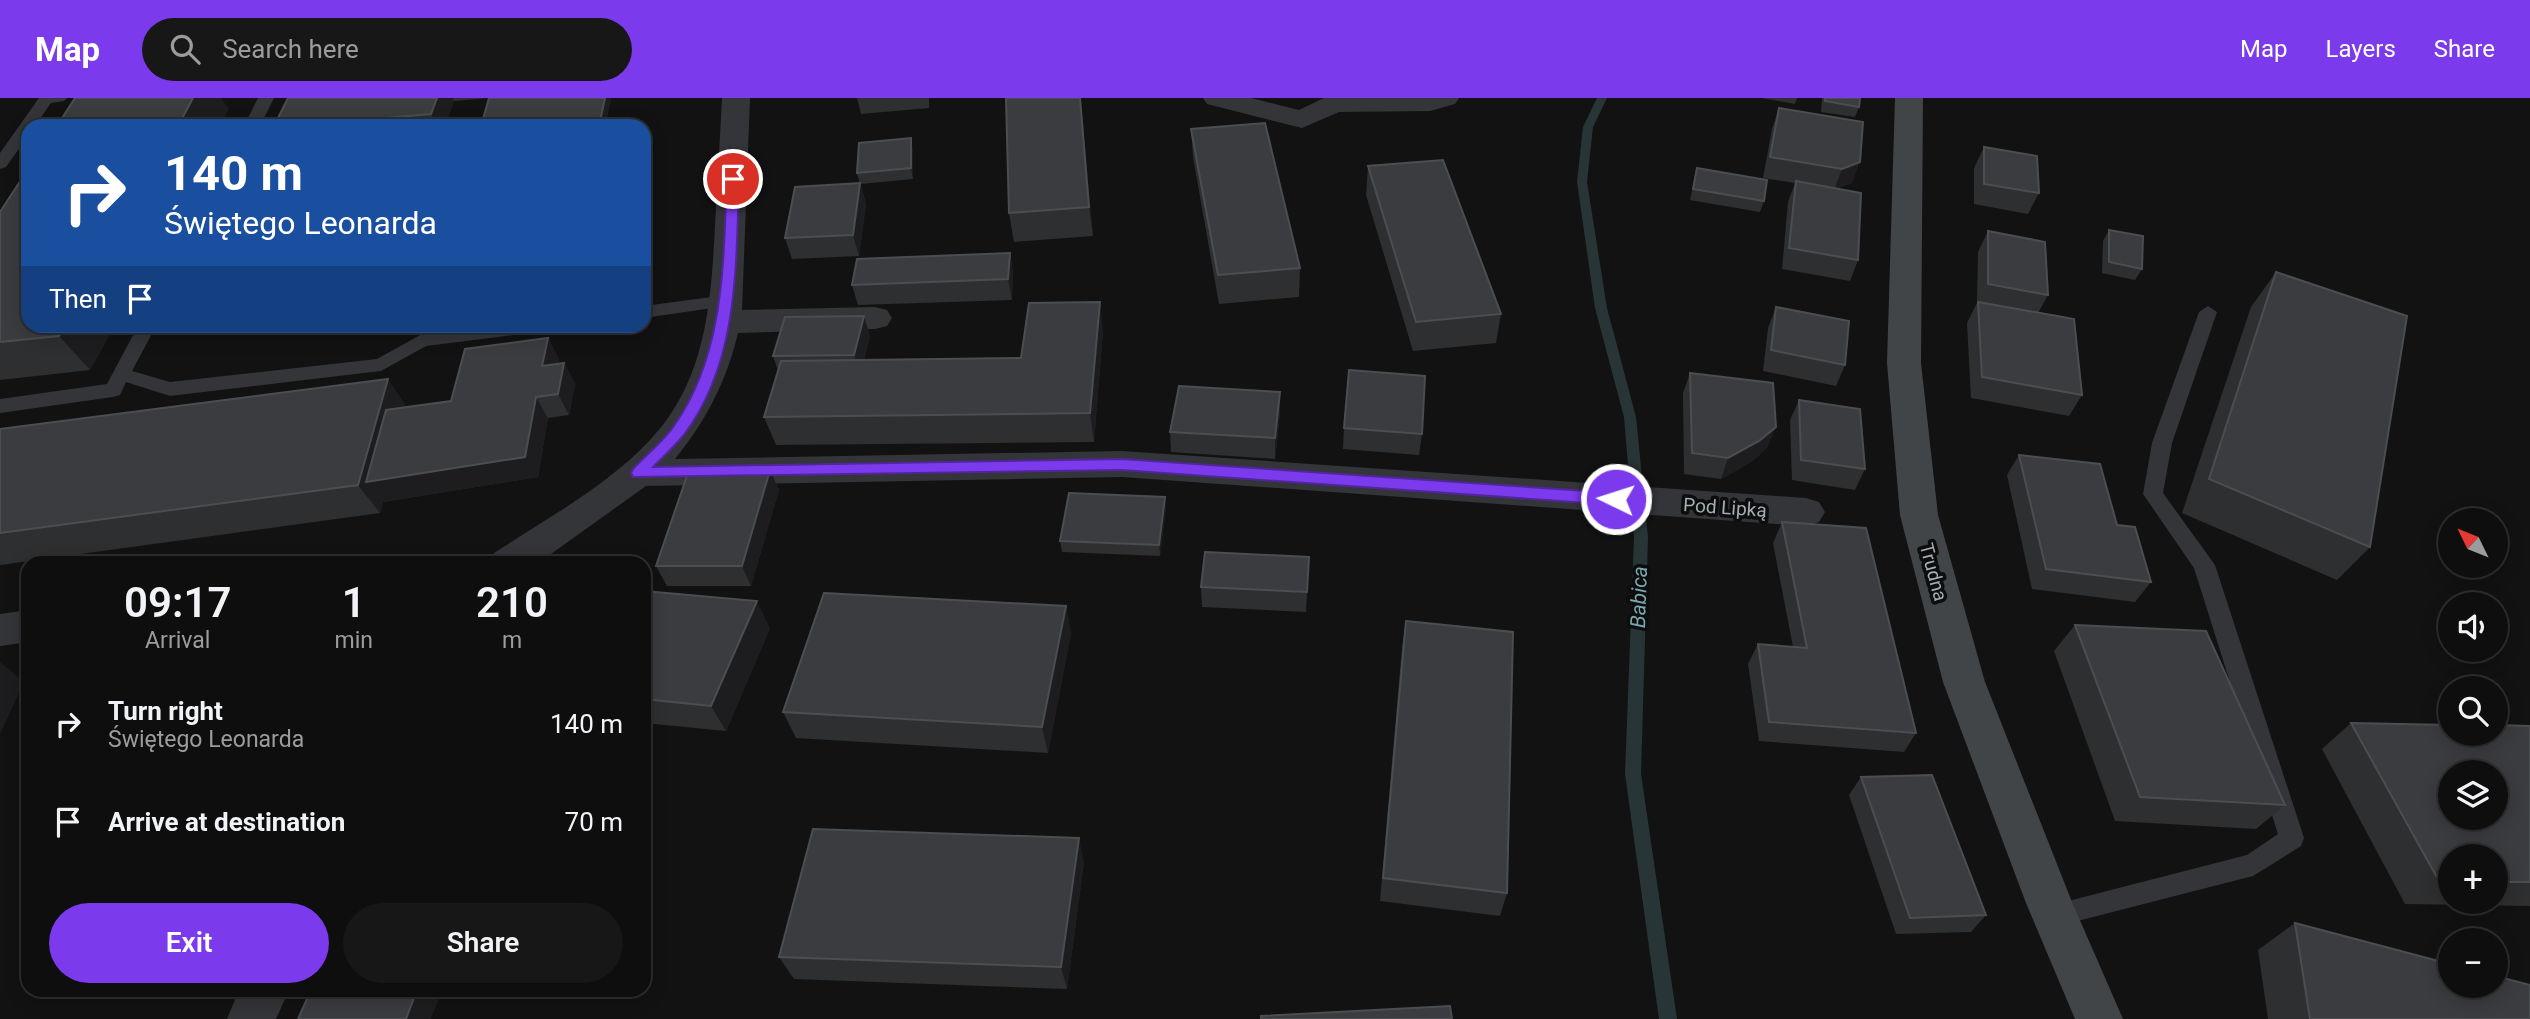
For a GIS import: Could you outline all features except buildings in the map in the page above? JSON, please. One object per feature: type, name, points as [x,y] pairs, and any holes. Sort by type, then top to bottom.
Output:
[{"type":"street","points":[[519,556],[638,473],[678,432],[700,394],[726,312],[736,98]]},
{"type":"street","points":[[1217,98],[1302,119],[1334,104],[1430,103],[1445,98]]},
{"type":"street","name":"Trudna","points":[[1909,98],[1904,363],[1919,515],[1964,682],[2054,915],[2099,1019]]},
{"type":"street","points":[[726,312],[875,318]]},
{"type":"street","name":"Pod Lipką","points":[[638,473],[1122,464],[1806,512]]},
{"type":"street","points":[[0,630],[21,627]]},
{"type":"street","points":[[251,1019],[262,997]]},
{"type":"lane","points":[[32,119],[46,99],[59,98]]},
{"type":"lane","points":[[256,119],[266,98]]},
{"type":"lane","points":[[0,164],[21,134]]},
{"type":"lane","points":[[651,312],[726,312]]},
{"type":"lane","points":[[2054,915],[2253,865],[2292,838],[2204,565],[2153,494],[2162,443],[2208,312]]},
{"type":"lane","points":[[0,406],[113,390],[143,333]]},
{"type":"lane","points":[[121,374],[170,389],[381,365],[422,340],[480,333]]},
{"type":"waterway","name":"Babica","points":[[1602,98],[1588,127],[1582,182],[1601,308],[1630,417],[1641,537],[1633,774],[1668,1019]]},
{"type":"route","points":[[733,179],[729,286],[724,322],[700,394],[678,432],[638,473],[1122,464],[1616,499]]}]
